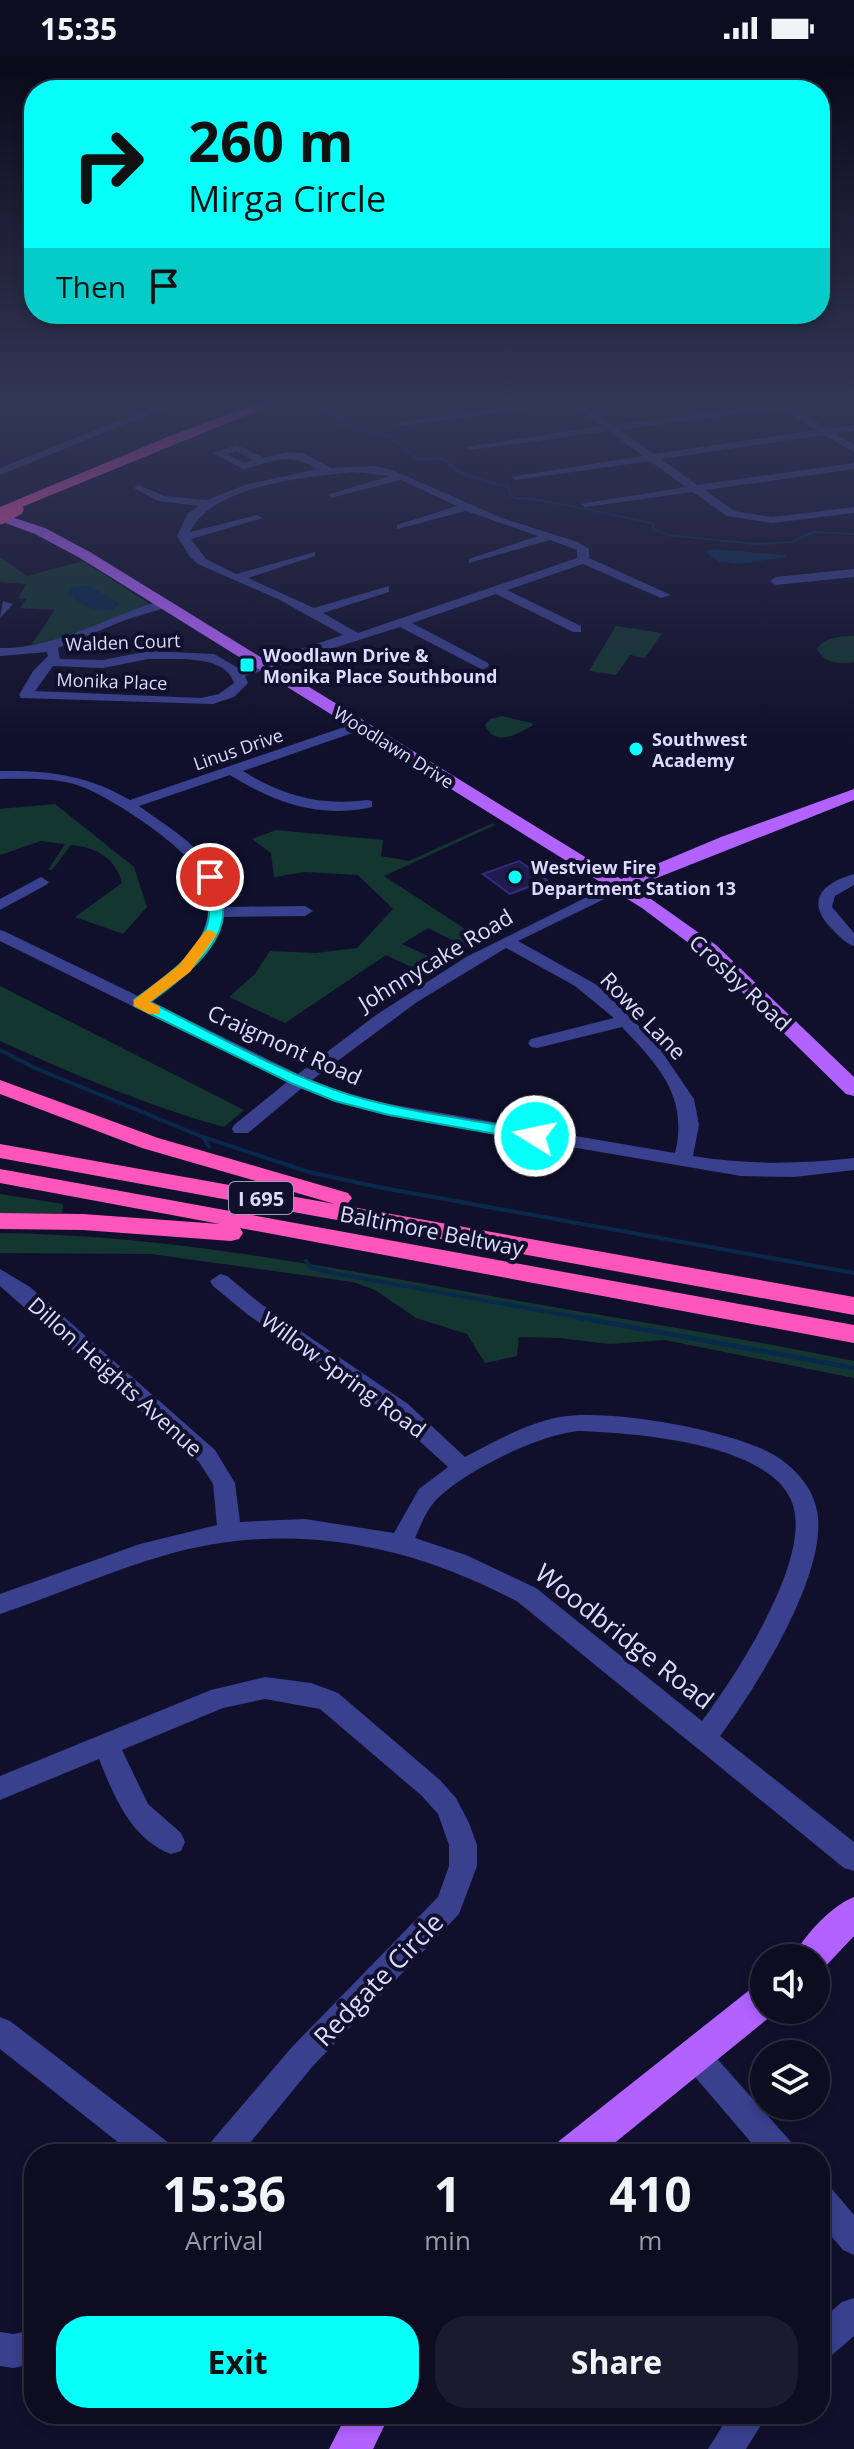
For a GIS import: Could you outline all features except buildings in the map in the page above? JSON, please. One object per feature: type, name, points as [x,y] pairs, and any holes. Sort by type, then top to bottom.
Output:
[{"type":"highway","points":[[0,1085],[150,1143],[229,1168],[522,1246]]},
{"type":"highway","name":"Baltimore Beltway","points":[[0,1151],[854,1306]]},
{"type":"highway","name":"Baltimore Beltway","points":[[0,1176],[854,1334]]},
{"type":"highway","points":[[0,1221],[149,1226],[420,1254]]},
{"type":"main road","name":"Woodlawn Drive","points":[[11,515],[164,604],[619,886]]},
{"type":"main road","name":"Johnnycake Road","points":[[619,886],[727,841],[854,794]]},
{"type":"main road","name":"Crosby Road","points":[[619,886],[681,926],[709,949],[854,1089]]},
{"type":"main road","points":[[824,1944],[854,1913]]},
{"type":"main road","points":[[584,2144],[750,2011]]},
{"type":"main road","points":[[350,2449],[364,2424]]},
{"type":"street","points":[[195,515],[187,520],[183,536],[187,547],[199,560],[271,591],[357,638]]},
{"type":"street","points":[[401,527],[441,515]]},
{"type":"street","points":[[485,515],[583,549],[583,560]]},
{"type":"street","points":[[733,515],[748,519],[787,519],[819,515]]},
{"type":"street","points":[[183,536],[198,535],[257,518]]},
{"type":"street","points":[[473,561],[550,536]]},
{"type":"street","points":[[237,578],[311,554]]},
{"type":"street","points":[[240,676],[355,642],[357,638],[583,560],[665,595]]},
{"type":"street","points":[[776,581],[854,573]]},
{"type":"street","points":[[311,613],[385,589]]},
{"type":"street","points":[[499,591],[577,629]]},
{"type":"street","points":[[0,652],[51,655],[125,616],[164,604]]},
{"type":"street","points":[[402,623],[483,666]]},
{"type":"street","name":"Monika Place","points":[[51,655],[26,695],[201,702],[233,693],[240,688],[240,676]]},
{"type":"street","name":"Walden Court","points":[[51,655],[103,664],[148,655],[214,658],[240,676]]},
{"type":"street","name":"Linus Drive","points":[[128,805],[359,726]]},
{"type":"street","points":[[232,770],[265,792],[287,801],[344,807],[367,804]]},
{"type":"street","points":[[0,775],[29,773],[75,779],[101,787],[202,864],[214,889],[217,912],[213,927],[196,956],[171,981],[140,1003]]},
{"type":"street","points":[[854,879],[832,889],[823,900],[823,907],[830,921],[854,941]]},
{"type":"street","points":[[0,905],[41,882]]},
{"type":"street","name":"Johnnycake Road","points":[[241,1129],[387,1015],[506,941],[619,886]]},
{"type":"street","points":[[217,912],[305,911]]},
{"type":"street","name":"Craigmont Road","points":[[0,935],[299,1081],[341,1098],[389,1110],[682,1161],[769,1171],[854,1164]]},
{"type":"street","name":"Rowe Lane","points":[[506,941],[585,984],[670,1072],[684,1096],[689,1124],[682,1161]]},
{"type":"street","points":[[537,1043],[624,1021]]},
{"type":"street","name":"Dillon Heights Avenue","points":[[0,1276],[23,1292],[207,1456],[224,1483],[229,1532]]},
{"type":"street","name":"Willow Spring Road","points":[[220,1281],[254,1309],[400,1410],[465,1470]]},
{"type":"street","points":[[401,1543],[429,1494],[465,1470],[542,1430],[582,1422],[626,1426],[742,1450],[772,1466],[787,1480],[805,1507],[807,1525],[792,1587],[757,1666],[705,1736]]},
{"type":"street","name":"Woodbridge Road","points":[[0,1604],[136,1555],[229,1532],[323,1531],[401,1543],[466,1564],[527,1595],[854,1859]]},
{"type":"street","name":"Redgate Circle","points":[[0,1788],[246,1691],[265,1688],[311,1694],[351,1717],[447,1806],[460,1834],[463,1866],[449,1905],[302,2057],[229,2144]]},
{"type":"street","points":[[107,1746],[137,1813],[152,1831],[171,1842]]},
{"type":"street","points":[[0,2031],[145,2144]]},
{"type":"street","points":[[694,2054],[772,2144]]},
{"type":"street","points":[[830,2211],[854,2239]]},
{"type":"street","points":[[830,2334],[854,2314]]},
{"type":"street","points":[[0,2349],[24,2349]]},
{"type":"street","points":[[725,2449],[744,2424]]},
{"type":"green space","points":[[0,557],[27,576],[83,561],[150,604],[69,639],[30,647],[55,610],[20,608],[26,599],[18,598],[27,584],[0,582]]},
{"type":"green space","points":[[616,626],[662,633],[645,658],[630,655],[616,675],[589,671]]},
{"type":"green space","points":[[854,636],[854,662],[833,662],[824,658],[817,649],[829,640]]},
{"type":"green space","points":[[502,716],[533,725],[507,737],[495,736],[485,725],[490,719]]},
{"type":"green space","points":[[55,804],[134,867],[147,907],[123,934],[75,917],[122,883],[115,867],[104,855],[71,845],[52,870],[48,870],[65,844],[41,841],[0,855],[0,809]]},
{"type":"green space","points":[[493,823],[495,825],[384,876],[482,940],[468,948],[428,928],[402,944],[443,963],[426,974],[386,955],[285,1023],[229,997],[255,974],[270,951],[316,953],[357,948],[393,909],[358,875],[305,872],[274,877],[271,853],[252,839],[276,830],[383,840],[381,856],[409,861]]},
{"type":"green space","points":[[0,986],[244,1110],[224,1127],[110,1088],[0,1041]]},
{"type":"green space","points":[[0,1194],[63,1204],[62,1213],[0,1213]]},
{"type":"green space","points":[[0,1233],[185,1246],[369,1274],[854,1361],[854,1378],[665,1340],[610,1344],[519,1337],[517,1356],[485,1363],[467,1334],[416,1318],[375,1290],[353,1282],[151,1254],[0,1253]]},
{"type":"water","points":[[714,549],[786,557],[739,564],[720,562],[707,552]]},
{"type":"water","points":[[90,586],[119,603],[118,606],[98,610],[85,606],[67,594],[71,587]]},
{"type":"waterway","points":[[613,515],[653,523],[653,529],[668,535],[756,544],[792,542],[813,532],[854,534]]},
{"type":"waterway","points":[[0,1050],[35,1068],[203,1137]]},
{"type":"waterway","points":[[203,1137],[309,1172],[378,1187],[854,1273]]},
{"type":"waterway","points":[[203,1137],[209,1147]]},
{"type":"waterway","points":[[306,1261],[310,1267],[327,1272],[582,1318]]},
{"type":"waterway","points":[[577,1317],[582,1318]]},
{"type":"waterway","points":[[582,1318],[588,1319]]},
{"type":"waterway","points":[[582,1318],[854,1368]]},
{"type":"slow traffic","points":[[155,1010],[140,1003],[185,968],[210,934]]},
{"type":"place","name":"Woodlawn Drive & Monika Place Southbound","points":[[247,665]]},
{"type":"place","name":"Southwest Academy","points":[[636,749]]},
{"type":"place","name":"Westview Fire Department Station 13","points":[[515,877]]},
{"type":"route","points":[[210,877],[217,912],[206,941],[185,968],[140,1003],[299,1081],[341,1098],[389,1110],[535,1136]]}]
